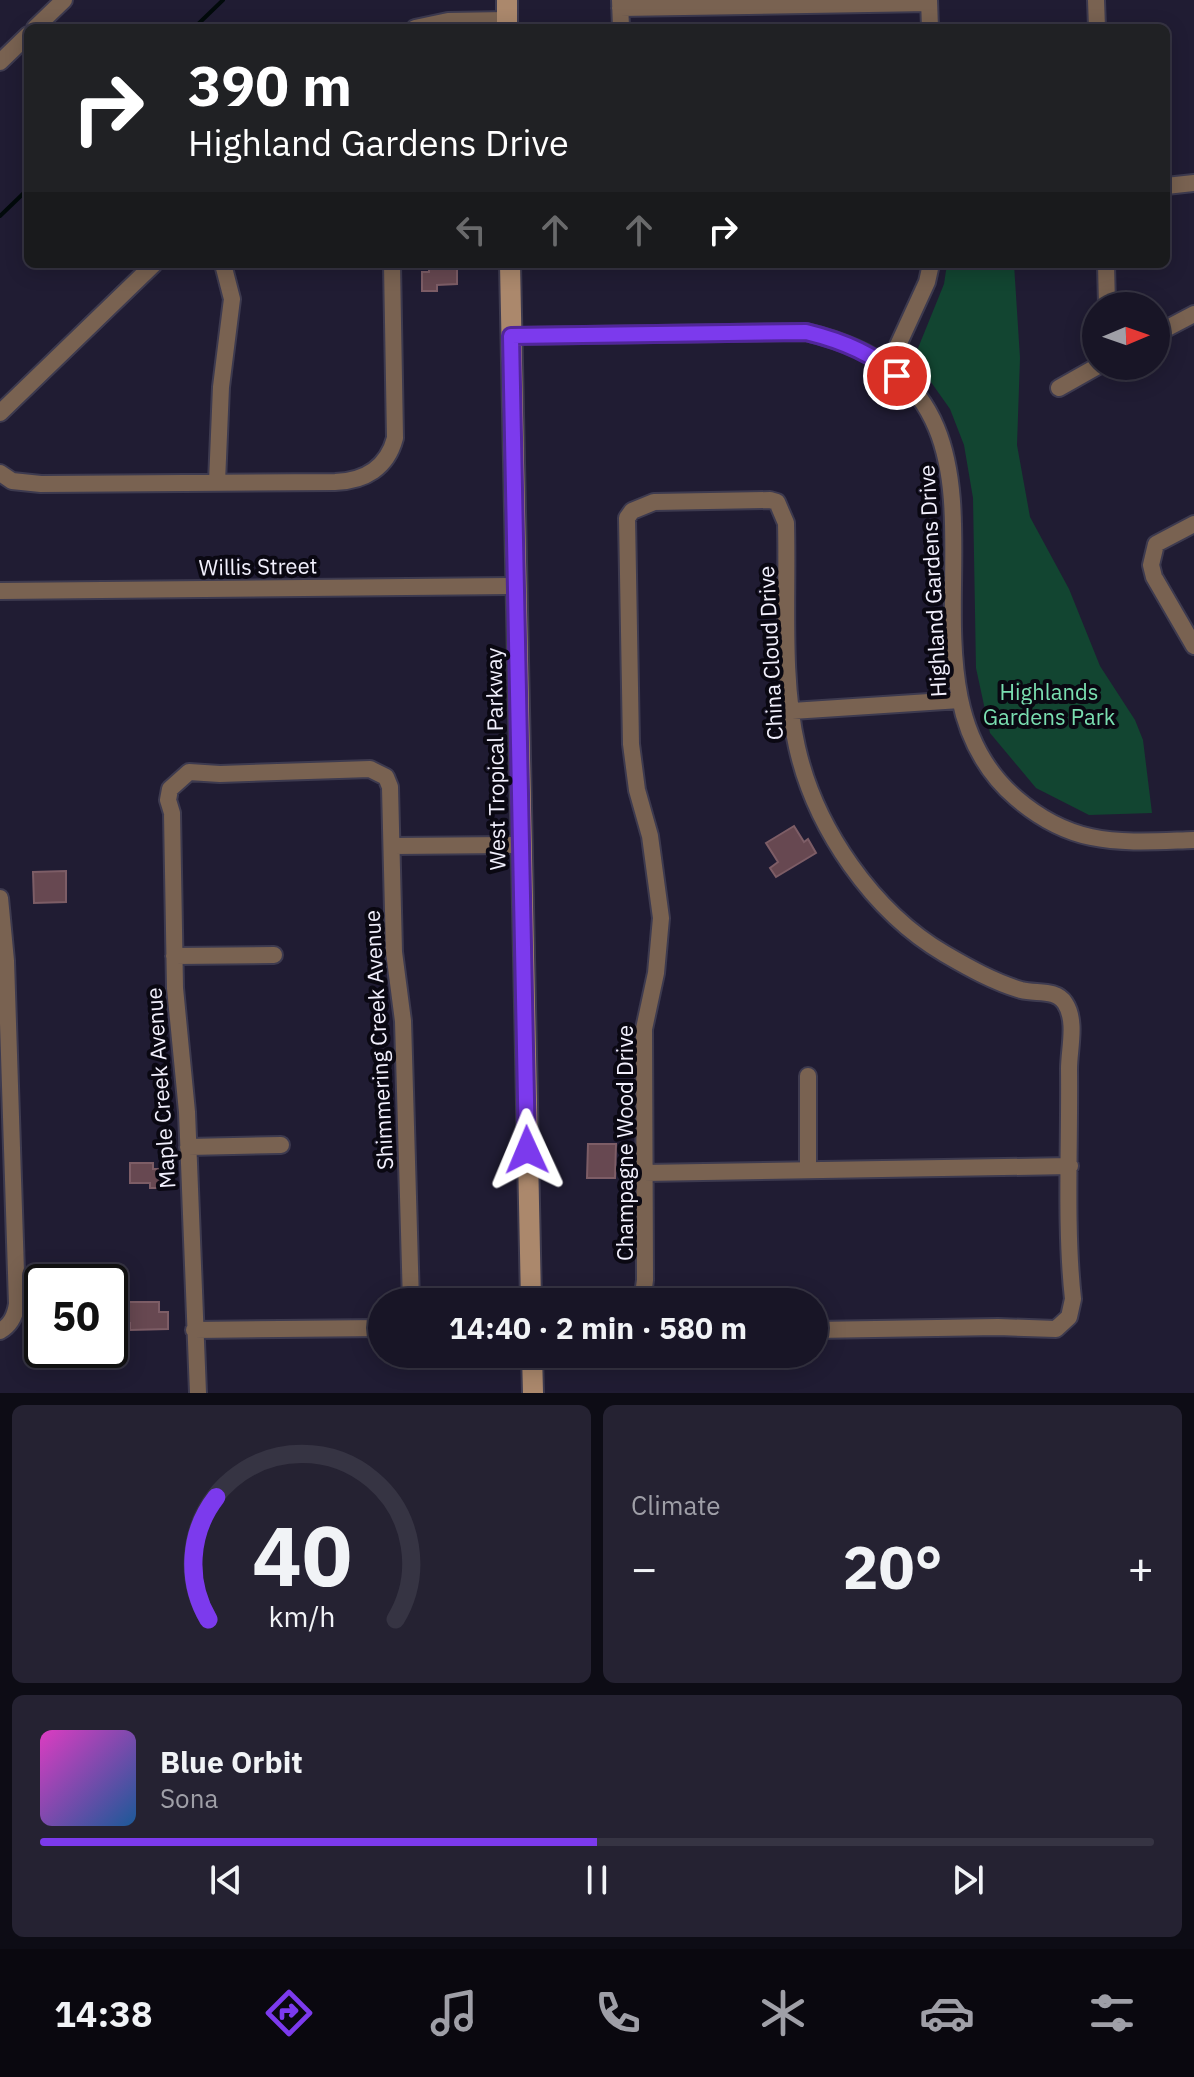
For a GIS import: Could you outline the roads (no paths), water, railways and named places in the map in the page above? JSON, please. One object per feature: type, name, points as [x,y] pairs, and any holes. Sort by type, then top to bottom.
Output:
[{"type":"main road","name":"West Tropical Parkway","points":[[510,268],[531,1288]]},
{"type":"main road","points":[[532,1368],[533,1393]]},
{"type":"street","points":[[39,24],[64,0]]},
{"type":"street","points":[[1096,0],[1097,24]]},
{"type":"street","points":[[621,24],[620,4],[929,2],[930,24]]},
{"type":"street","points":[[434,24],[507,16]]},
{"type":"street","points":[[0,62],[24,39]]},
{"type":"street","points":[[1170,186],[1194,183]]},
{"type":"street","points":[[0,413],[150,268]]},
{"type":"street","points":[[217,482],[221,387],[232,299],[224,268]]},
{"type":"street","points":[[0,473],[23,484],[350,482],[369,475],[380,465],[395,438],[392,268]]},
{"type":"street","points":[[888,367],[927,282],[930,268]]},
{"type":"street","points":[[1106,268],[1107,292]]},
{"type":"street","points":[[1170,327],[1194,314]]},
{"type":"street","name":"Highland Gardens Drive","points":[[511,336],[806,332],[847,345],[888,367],[922,402],[935,421],[949,466],[956,683],[973,744],[986,766],[1002,786],[1045,819],[1091,837],[1194,840]]},
{"type":"street","points":[[1059,388],[1082,375]]},
{"type":"street","name":"Champagne Wood Drive","points":[[644,1288],[644,1029],[656,973],[661,918],[650,836],[637,790],[631,744],[627,518],[632,511],[654,502],[777,502]]},
{"type":"street","name":"China Cloud Drive","points":[[777,502],[786,523],[792,711],[797,748],[817,804],[830,831],[869,889],[915,933],[946,955],[994,981],[1022,990],[1051,993],[1064,1001],[1071,1020],[1070,1166]]},
{"type":"street","points":[[1194,524],[1156,544],[1152,553],[1154,577],[1194,646]]},
{"type":"street","name":"Willis Street","points":[[0,591],[516,586]]},
{"type":"street","points":[[792,711],[960,700]]},
{"type":"street","name":"Maple Creek Avenue","points":[[198,1393],[188,1147],[174,956],[172,813],[168,800],[175,783],[189,772],[220,774],[360,768],[379,771],[386,777]]},
{"type":"street","name":"Shimmering Creek Avenue","points":[[386,777],[393,796],[394,952],[403,1021],[411,1288]]},
{"type":"street","points":[[393,846],[520,845]]},
{"type":"street","points":[[0,898],[6,961],[17,1304],[15,1315],[4,1329]]},
{"type":"street","points":[[174,956],[274,955]]},
{"type":"street","points":[[808,1076],[808,1170]]},
{"type":"street","points":[[188,1147],[281,1145]]},
{"type":"street","points":[[644,1173],[1070,1166],[1073,1299],[1069,1317],[1056,1329],[828,1330]]},
{"type":"street","points":[[194,1330],[368,1327]]},
{"type":"waterway","points":[[198,24],[223,0]]},
{"type":"waterway","points":[[0,216],[24,193]]},
{"type":"park label","name":"Highlands Gardens Park","points":[[1049,704]]}]
